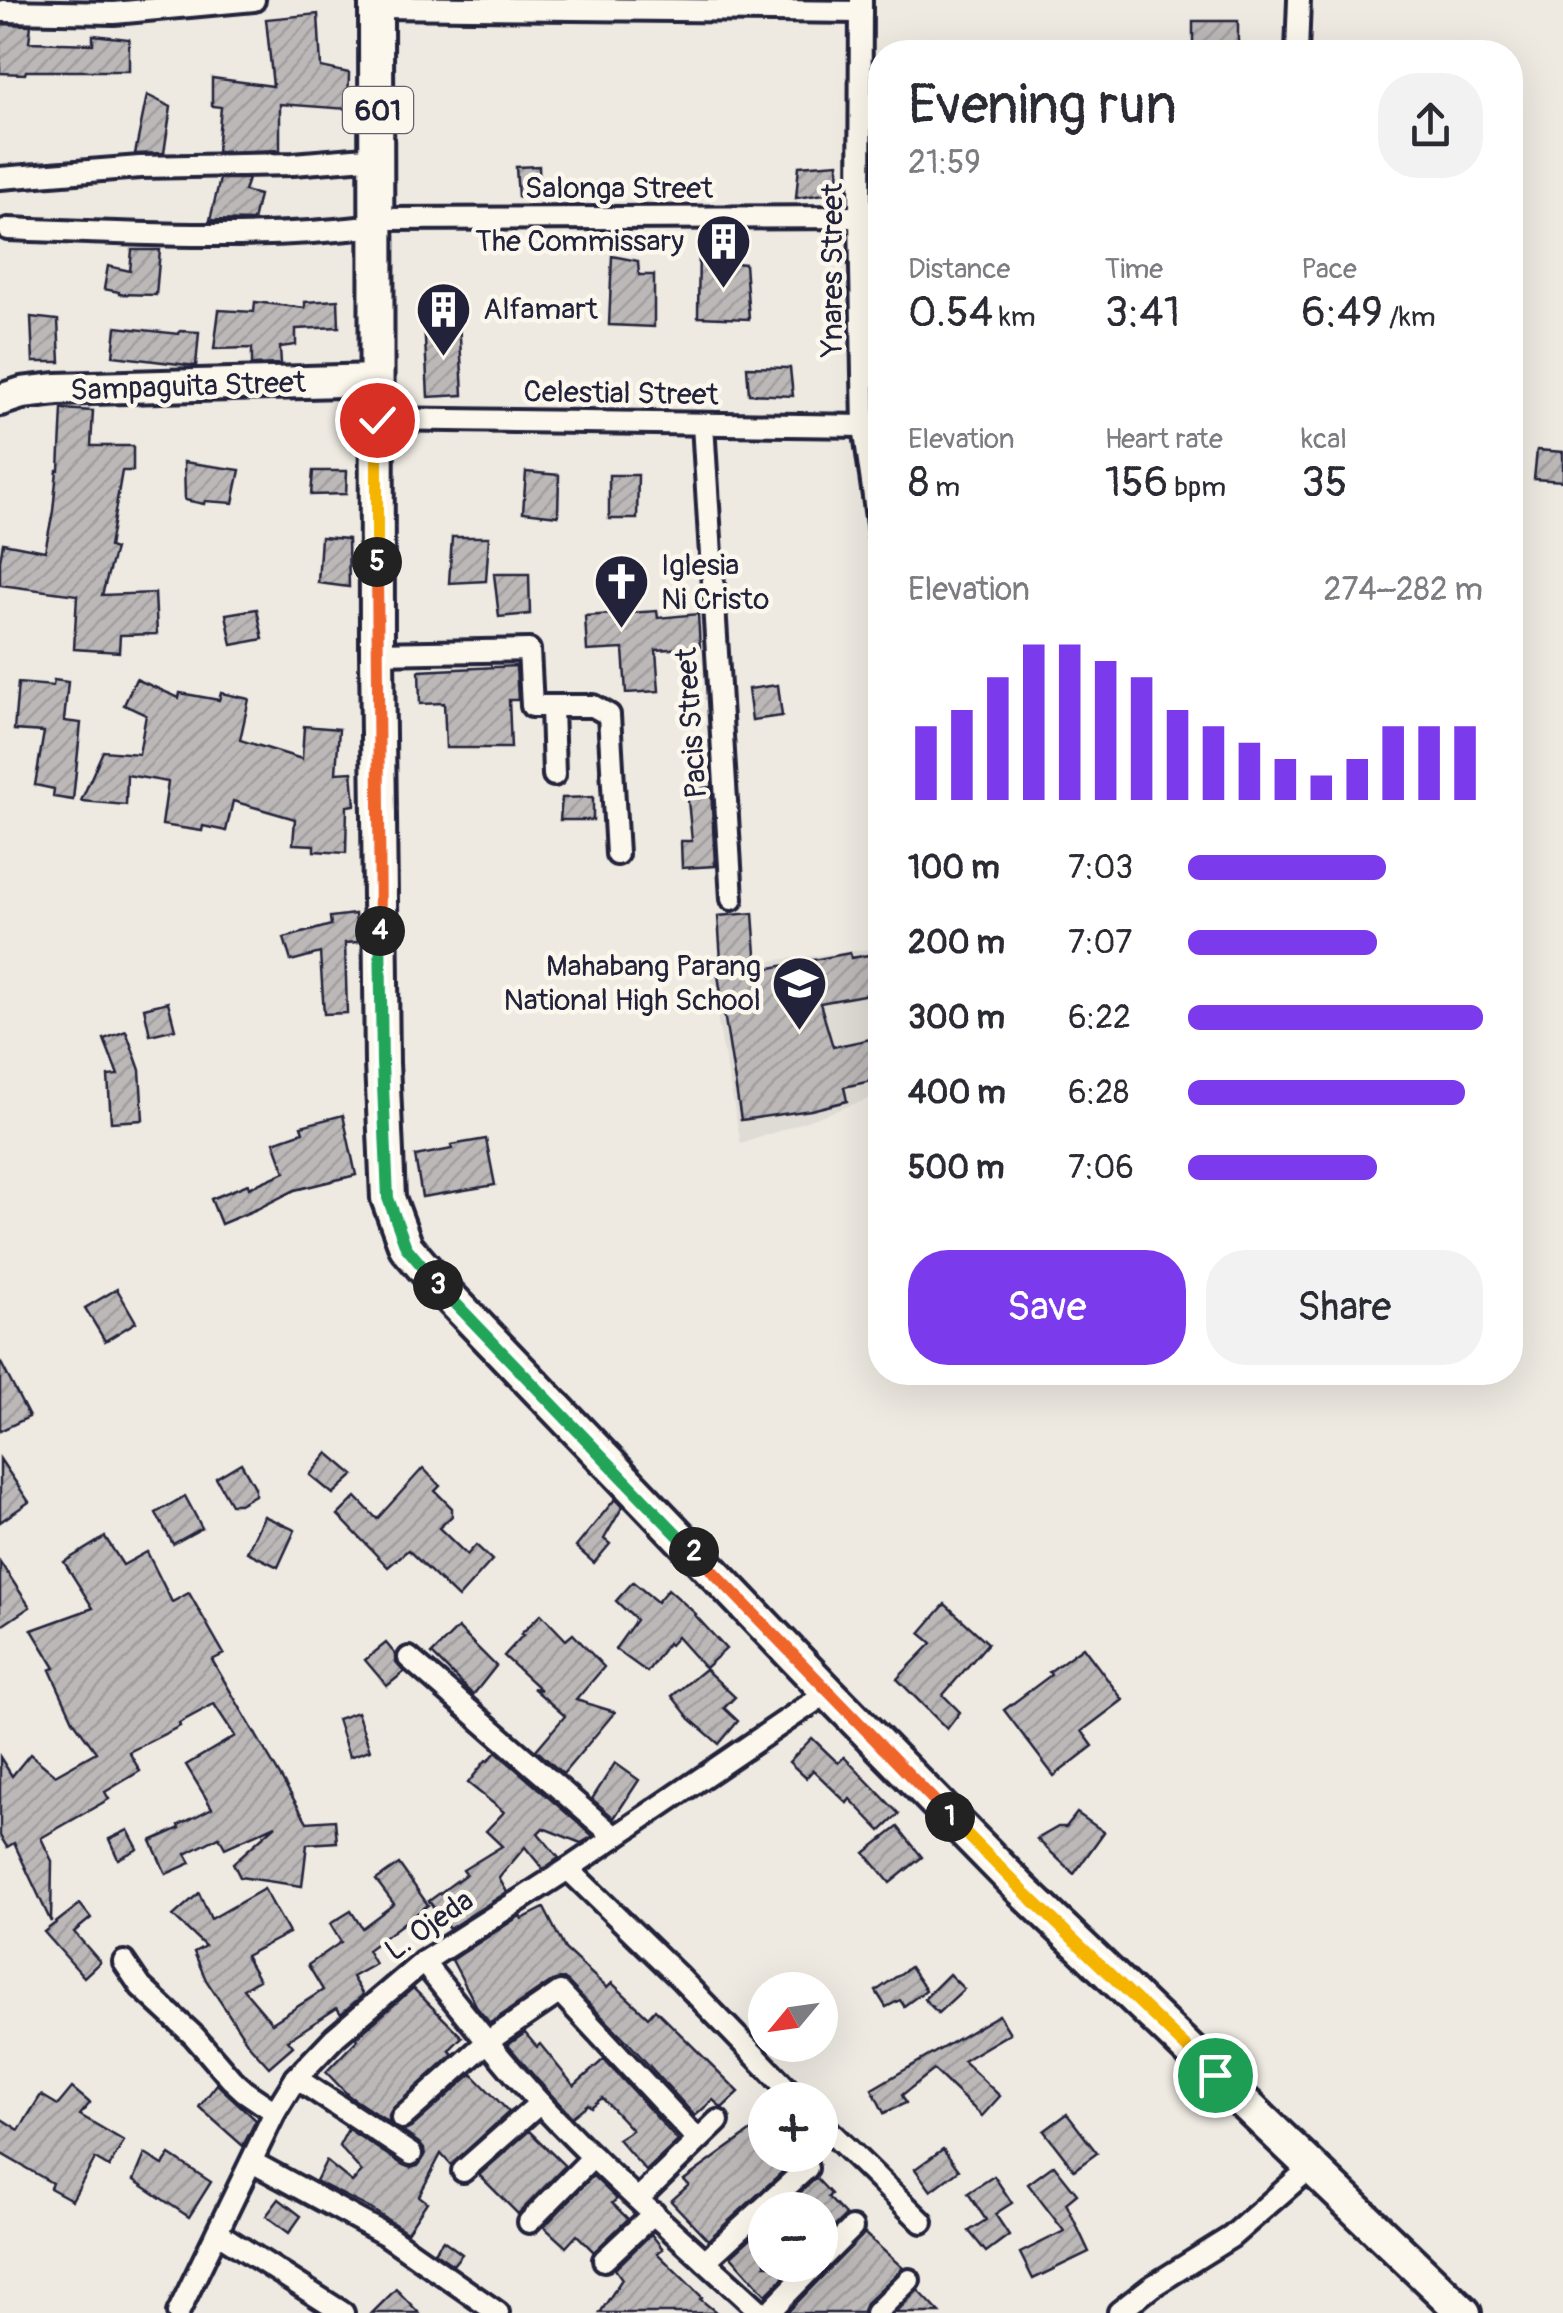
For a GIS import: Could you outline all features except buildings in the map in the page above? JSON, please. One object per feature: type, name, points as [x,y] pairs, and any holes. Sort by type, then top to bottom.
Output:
[{"type":"main road","name":"601","points":[[376,4],[382,1063],[388,1198],[406,1247],[442,1290],[1022,1890],[1464,2313]]},
{"type":"street","points":[[3,11],[114,13],[254,0]]},
{"type":"street","points":[[1298,40],[1300,0]]},
{"type":"street","points":[[376,4],[861,6]]},
{"type":"street","name":"Ynares Street","points":[[861,6],[868,104]]},
{"type":"street","points":[[0,178],[378,157]]},
{"type":"street","name":"Ynares Street","points":[[868,165],[860,217],[868,280]]},
{"type":"street","name":"Salonga Street","points":[[8,229],[195,236],[314,234],[377,223],[860,217]]},
{"type":"street","name":"Ynares Street","points":[[868,356],[864,426],[868,454]]},
{"type":"street","name":"Sampaguita Street","points":[[0,400],[22,393],[57,390],[377,380]]},
{"type":"street","name":"Celestial Street","points":[[377,420],[864,426]]},
{"type":"street","name":"Pacis Street","points":[[703,424],[732,899]]},
{"type":"street","points":[[377,654],[529,650],[554,775]]},
{"type":"street","points":[[542,706],[593,706],[608,715],[618,854]]},
{"type":"street","points":[[409,1658],[615,1837]]},
{"type":"street","name":"L. Ojeda","points":[[180,2311],[275,2112],[296,2078],[350,2024],[423,1962],[568,1869],[828,1692]]},
{"type":"street","points":[[568,1869],[781,2082]]},
{"type":"street","points":[[124,1962],[141,1987],[194,2036],[230,2079],[275,2112]]},
{"type":"street","points":[[423,1962],[540,2103],[654,2214],[765,2313],[797,2282]]},
{"type":"street","points":[[402,2118],[487,2042],[560,1992],[698,2140]]},
{"type":"street","points":[[296,2078],[412,2154]]},
{"type":"street","points":[[464,2171],[540,2103]]},
{"type":"street","points":[[638,2198],[718,2121]]},
{"type":"street","points":[[838,2140],[922,2222]]},
{"type":"street","points":[[529,2222],[593,2157]]},
{"type":"street","points":[[252,2162],[388,2236],[498,2313]]},
{"type":"street","points":[[1119,2312],[1231,2236],[1311,2167]]},
{"type":"street","points":[[705,2261],[802,2172]]},
{"type":"street","points":[[604,2260],[654,2214]]},
{"type":"street","points":[[838,2242],[852,2228]]},
{"type":"street","points":[[218,2233],[343,2313]]},
{"type":"street","points":[[876,2313],[909,2280]]},
{"type":"shaded area","name":"Mahabang Parang National High School","points":[[868,949],[868,1099],[741,1144],[708,968]]},
{"type":"place","name":"The Commissary","points":[[723,290]]},
{"type":"place","name":"Alfamart","points":[[444,358]]},
{"type":"place","name":"Iglesia Ni Cristo","points":[[622,631]]},
{"type":"place","name":"Mahabang Parang National High School","points":[[800,1032]]},
{"type":"route","points":[[377,420],[382,1063],[388,1198],[406,1247],[442,1290],[828,1692],[1022,1890],[1215,2075]]}]
